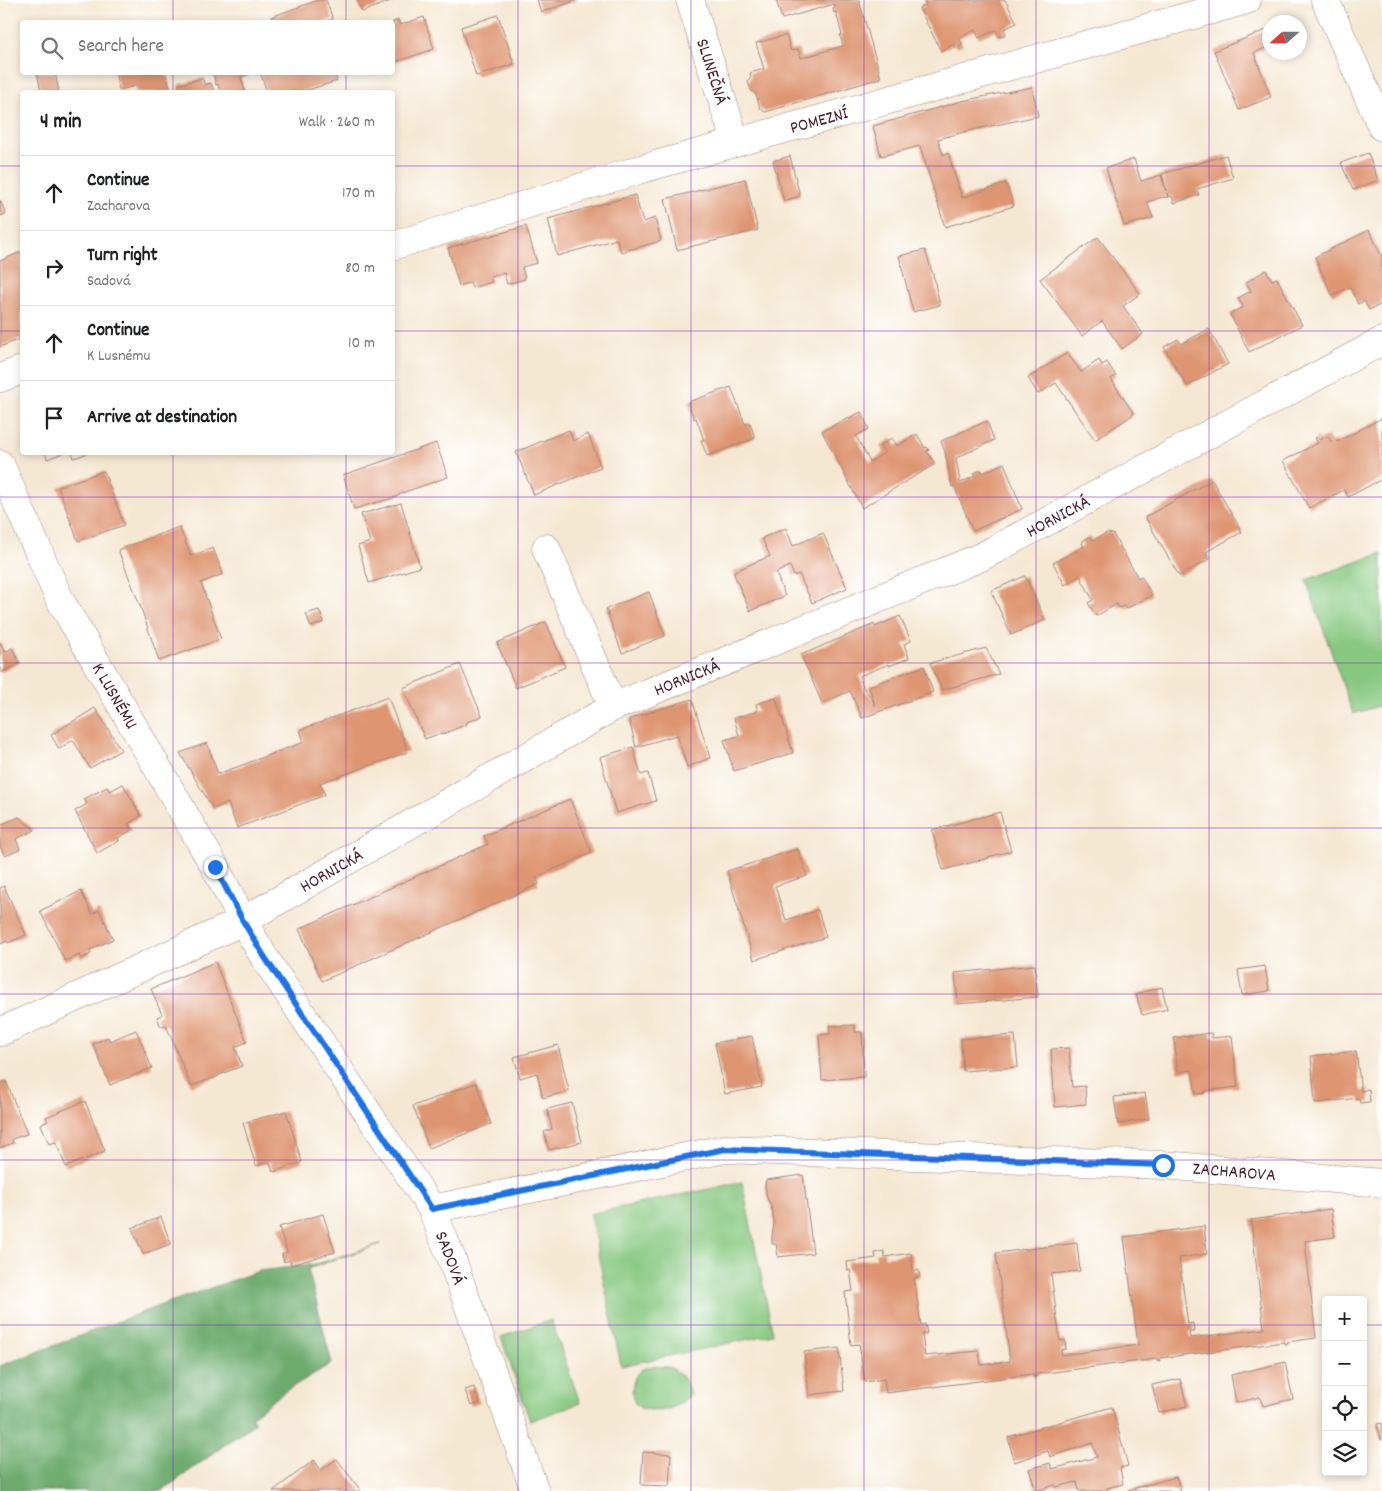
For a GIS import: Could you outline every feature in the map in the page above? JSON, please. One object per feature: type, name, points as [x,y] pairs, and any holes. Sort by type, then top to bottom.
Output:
[{"type":"street","name":"SLUNEČNÁ","points":[[690,0],[736,143]]},
{"type":"street","name":"POMEZNÍ","points":[[395,245],[638,170],[1247,0]]},
{"type":"street","points":[[1325,0],[1382,127]]},
{"type":"street","name":"HORNICKÁ","points":[[0,1032],[243,921],[613,707],[982,556],[1382,341]]},
{"type":"street","points":[[0,378],[20,371]]},
{"type":"street","name":"K LUSNÉMU","points":[[0,464],[59,598],[215,867],[243,921]]},
{"type":"street","points":[[546,548],[613,707]]},
{"type":"street","name":"SADOVÁ","points":[[243,921],[264,956],[432,1209],[451,1257],[534,1491]]},
{"type":"street","name":"ZACHAROVA","points":[[432,1209],[725,1149],[1163,1165],[1382,1182]]},
{"type":"green space","points":[[1382,553],[1382,705],[1353,714],[1306,580]]},
{"type":"green space","points":[[742,1182],[773,1334],[621,1366],[590,1214]]},
{"type":"green space","points":[[380,1244],[308,1269],[332,1363],[284,1392],[251,1417],[255,1423],[162,1491],[0,1491],[0,1366],[161,1305],[259,1271],[316,1264]]},
{"type":"green space","points":[[551,1320],[580,1403],[530,1421],[501,1337]]},
{"type":"green space","points":[[654,1366],[669,1367],[675,1370],[686,1383],[690,1395],[677,1406],[667,1409],[651,1410],[638,1406],[632,1394],[635,1377],[643,1369]]},
{"type":"building","points":[[318,0],[326,0],[333,19],[272,20],[271,17]]},
{"type":"building","points":[[357,0],[393,0],[362,12]]},
{"type":"building","points":[[537,0],[578,0],[541,12]]},
{"type":"building","points":[[776,0],[859,0],[881,78],[765,112],[760,108],[756,94],[751,90],[748,82],[751,76],[750,73],[764,69],[756,43],[786,35],[791,51],[798,49],[801,58],[843,46],[836,12],[834,13],[834,4],[782,19]]},
{"type":"building","points":[[924,0],[1005,0],[1017,23],[1004,29],[1006,34],[999,37],[996,30],[979,38],[975,30],[959,38],[963,45],[956,48],[954,44],[941,51],[919,8],[926,5]]},
{"type":"building","points":[[498,15],[514,64],[476,76],[461,27]]},
{"type":"building","points":[[424,17],[434,49],[395,62],[395,21],[398,20],[400,25]]},
{"type":"building","points":[[1262,32],[1262,50],[1254,53],[1271,97],[1239,110],[1214,51]]},
{"type":"building","points":[[38,75],[56,75],[59,90],[41,90]]},
{"type":"building","points":[[116,75],[166,75],[171,90],[137,90],[136,86],[119,90]]},
{"type":"building","points":[[214,75],[247,75],[241,77],[244,90],[220,90],[218,84],[216,85]]},
{"type":"building","points":[[261,75],[335,75],[337,81],[308,90],[266,90]]},
{"type":"building","points":[[202,78],[205,85],[211,83],[213,90],[179,90],[178,85]]},
{"type":"building","points":[[1032,87],[1038,116],[938,139],[943,155],[948,153],[962,198],[1006,183],[1014,206],[945,227],[920,146],[881,156],[873,126],[962,101]]},
{"type":"building","points":[[1368,153],[1378,180],[1353,190],[1341,163]]},
{"type":"building","points":[[1226,155],[1233,178],[1197,189],[1199,195],[1174,203],[1172,196],[1168,197],[1167,193],[1168,198],[1163,197],[1147,202],[1153,218],[1124,226],[1106,168],[1134,159],[1141,181],[1161,175],[1166,191],[1162,174]]},
{"type":"building","points":[[790,156],[800,196],[784,201],[773,161]]},
{"type":"building","points":[[745,179],[758,230],[677,250],[665,199]]},
{"type":"building","points":[[635,195],[643,222],[655,218],[661,241],[621,252],[617,239],[557,256],[548,219]]},
{"type":"building","points":[[0,200],[6,214],[0,216]]},
{"type":"building","points":[[526,226],[537,263],[522,267],[525,279],[507,284],[504,273],[490,277],[492,282],[472,288],[470,282],[459,286],[448,248]]},
{"type":"building","points":[[1369,230],[1382,257],[1382,304],[1369,310],[1364,301],[1358,304],[1350,287],[1332,295],[1315,257]]},
{"type":"building","points":[[1098,237],[1140,294],[1123,306],[1143,334],[1122,349],[1102,321],[1082,336],[1040,279]]},
{"type":"building","points":[[925,250],[936,284],[940,305],[913,312],[899,256]]},
{"type":"building","points":[[20,252],[20,339],[0,347],[0,261]]},
{"type":"building","points":[[1266,270],[1272,280],[1277,278],[1302,325],[1249,352],[1230,314],[1243,307],[1238,298],[1251,291],[1246,282]]},
{"type":"building","points":[[1209,329],[1228,364],[1187,386],[1164,347],[1178,339],[1181,344]]},
{"type":"building","points":[[1067,353],[1081,372],[1099,360],[1102,365],[1107,362],[1116,376],[1111,379],[1134,414],[1095,440],[1056,383],[1038,394],[1028,378]]},
{"type":"building","points":[[731,387],[745,424],[750,423],[755,438],[707,456],[701,440],[704,440],[688,402]]},
{"type":"building","points":[[861,412],[869,429],[856,436],[870,462],[884,453],[880,446],[892,438],[897,446],[917,434],[925,448],[927,447],[929,450],[927,451],[935,464],[862,508],[822,431]]},
{"type":"building","points":[[1382,418],[1382,479],[1348,497],[1344,490],[1309,508],[1283,461],[1318,443],[1315,438],[1317,437],[1319,440],[1328,436],[1331,442],[1336,440],[1337,442]]},
{"type":"building","points":[[987,421],[994,440],[956,458],[960,483],[975,476],[974,473],[981,470],[983,473],[1004,463],[1022,509],[973,531],[954,486],[952,487],[941,441]]},
{"type":"building","points":[[569,430],[573,441],[588,434],[601,467],[534,495],[516,452]]},
{"type":"building","points":[[436,443],[448,477],[402,493],[396,497],[354,509],[343,475]]},
{"type":"building","points":[[46,455],[58,455],[47,459]]},
{"type":"building","points":[[104,471],[124,525],[78,541],[58,487]]},
{"type":"building","points":[[1212,480],[1242,532],[1206,552],[1210,559],[1179,576],[1145,517]]},
{"type":"building","points":[[401,503],[420,567],[369,583],[358,546],[370,542],[361,514]]},
{"type":"building","points":[[179,527],[191,556],[213,548],[223,574],[201,583],[221,639],[159,661],[140,605],[118,550]]},
{"type":"building","points":[[786,528],[793,546],[823,533],[847,588],[812,603],[799,574],[794,576],[790,566],[776,573],[785,596],[750,611],[733,572],[770,556],[762,538]]},
{"type":"building","points":[[1107,533],[1113,534],[1138,578],[1141,576],[1152,595],[1126,609],[1124,606],[1119,608],[1117,604],[1096,616],[1088,603],[1093,600],[1080,576],[1065,585],[1053,563],[1084,546],[1082,544],[1083,541],[1089,537],[1093,540]]},
{"type":"building","points":[[1025,576],[1045,620],[1011,635],[991,591]]},
{"type":"building","points":[[649,592],[665,636],[622,653],[606,609]]},
{"type":"building","points":[[319,610],[324,622],[311,627],[306,614]]},
{"type":"building","points":[[900,616],[911,641],[904,644],[909,658],[859,676],[865,691],[871,696],[875,706],[869,686],[924,666],[933,692],[862,718],[850,691],[822,703],[801,655],[874,624],[875,627]]},
{"type":"building","points":[[546,622],[565,667],[516,688],[497,643]]},
{"type":"building","points":[[0,642],[5,652],[12,648],[20,663],[0,673]]},
{"type":"building","points":[[986,648],[999,674],[942,690],[930,663]]},
{"type":"building","points":[[460,664],[482,716],[441,735],[441,733],[425,739],[403,688]]},
{"type":"building","points":[[388,697],[408,752],[320,783],[325,795],[237,828],[228,803],[213,809],[180,753],[207,743],[218,774],[304,742],[300,730]]},
{"type":"building","points":[[776,698],[793,753],[734,771],[724,740],[739,736],[734,718],[758,711],[756,704]]},
{"type":"building","points":[[692,699],[710,758],[687,767],[677,735],[636,747],[629,719]]},
{"type":"building","points":[[95,708],[121,750],[90,768],[73,740],[59,749],[51,735]]},
{"type":"building","points":[[633,747],[641,775],[648,773],[656,801],[616,813],[600,757]]},
{"type":"building","points":[[123,784],[141,816],[128,824],[132,830],[118,838],[119,841],[97,853],[75,811],[87,804],[84,799],[107,787],[110,791]]},
{"type":"building","points":[[570,799],[592,853],[536,877],[539,884],[322,981],[299,929],[488,844],[484,836]]},
{"type":"building","points":[[1000,812],[1011,851],[943,870],[932,830]]},
{"type":"building","points":[[19,817],[35,830],[16,839],[20,849],[5,856],[0,846],[0,825]]},
{"type":"building","points":[[798,849],[807,876],[775,886],[786,920],[818,910],[826,937],[754,960],[727,871]]},
{"type":"building","points":[[4,886],[26,935],[8,943],[7,941],[0,944],[0,888]]},
{"type":"building","points":[[81,891],[92,914],[99,910],[113,939],[89,950],[91,954],[81,959],[79,955],[65,961],[40,911]]},
{"type":"building","points":[[215,962],[247,1042],[235,1047],[242,1066],[191,1086],[166,1025],[161,1027],[157,1017],[162,1015],[151,989]]},
{"type":"building","points":[[1035,965],[1038,997],[958,1004],[955,973]]},
{"type":"building","points":[[1265,966],[1269,991],[1242,995],[1238,970]]},
{"type":"building","points":[[1162,987],[1167,1009],[1142,1015],[1136,994]]},
{"type":"building","points":[[855,1025],[855,1032],[862,1032],[864,1077],[822,1080],[819,1035],[830,1034],[829,1026]]},
{"type":"building","points":[[136,1030],[152,1068],[110,1085],[93,1044],[108,1037],[110,1041]]},
{"type":"building","points":[[1211,1033],[1212,1038],[1232,1036],[1238,1087],[1196,1094],[1192,1070],[1178,1072],[1174,1038]]},
{"type":"building","points":[[1015,1035],[1018,1067],[963,1071],[961,1039]]},
{"type":"building","points":[[752,1036],[762,1087],[725,1094],[715,1043]]},
{"type":"building","points":[[558,1045],[569,1091],[543,1098],[537,1073],[520,1078],[514,1057]]},
{"type":"building","points":[[1069,1048],[1072,1087],[1085,1086],[1086,1104],[1055,1107],[1051,1049]]},
{"type":"building","points":[[1356,1051],[1361,1091],[1369,1089],[1370,1102],[1360,1103],[1359,1098],[1315,1103],[1311,1056]]},
{"type":"building","points":[[6,1081],[27,1134],[12,1139],[13,1143],[0,1148],[0,1083]]},
{"type":"building","points":[[476,1083],[491,1124],[429,1148],[413,1106]]},
{"type":"building","points":[[1145,1093],[1149,1119],[1118,1124],[1114,1097]]},
{"type":"building","points":[[85,1101],[105,1151],[66,1167],[56,1142],[49,1144],[41,1124],[48,1121],[46,1117]]},
{"type":"building","points":[[572,1103],[582,1142],[549,1150],[544,1132],[552,1129],[547,1109]]},
{"type":"building","points":[[286,1111],[302,1162],[273,1172],[270,1162],[256,1166],[243,1123]]},
{"type":"building","points":[[803,1175],[813,1253],[778,1257],[776,1244],[772,1244],[773,1212],[767,1197],[766,1180]]},
{"type":"building","points":[[1331,1209],[1335,1237],[1305,1241],[1316,1338],[1287,1342],[1288,1344],[1284,1344],[1284,1342],[1160,1358],[1161,1361],[1157,1359],[1037,1374],[1037,1376],[1033,1377],[1033,1374],[886,1393],[884,1379],[865,1382],[859,1344],[851,1345],[845,1292],[853,1291],[847,1262],[876,1258],[875,1253],[884,1251],[885,1257],[911,1253],[913,1271],[919,1270],[920,1277],[914,1278],[921,1325],[925,1324],[927,1333],[922,1334],[925,1356],[979,1351],[981,1365],[1010,1361],[996,1253],[1077,1243],[1080,1271],[1051,1274],[1060,1341],[1065,1340],[1066,1349],[1061,1350],[1062,1355],[1138,1345],[1124,1237],[1204,1226],[1207,1254],[1179,1258],[1188,1324],[1193,1323],[1194,1332],[1189,1332],[1190,1338],[1264,1329],[1251,1220]]},
{"type":"building","points":[[323,1214],[335,1252],[291,1265],[290,1260],[284,1262],[282,1254],[287,1252],[279,1227]]},
{"type":"building","points":[[161,1217],[171,1244],[143,1254],[132,1228]]},
{"type":"building","points":[[839,1348],[844,1391],[809,1395],[804,1352]]},
{"type":"building","points":[[1285,1362],[1293,1399],[1263,1406],[1260,1397],[1236,1403],[1231,1375]]},
{"type":"building","points":[[1180,1379],[1187,1406],[1159,1413],[1152,1385]]},
{"type":"building","points":[[474,1387],[480,1403],[471,1406],[465,1390]]},
{"type":"building","points":[[1112,1407],[1128,1466],[1120,1468],[1123,1484],[1107,1488],[1107,1491],[1079,1491],[1077,1482],[1056,1487],[1055,1485],[1036,1491],[1029,1469],[1050,1463],[1052,1469],[1097,1457],[1092,1443],[1050,1457],[1048,1451],[1014,1462],[1008,1437]]},
{"type":"building","points":[[1382,1423],[1382,1440],[1381,1440],[1377,1424]]},
{"type":"building","points":[[643,1452],[671,1454],[669,1486],[641,1485]]},
{"type":"building","points":[[337,1459],[361,1491],[273,1491],[314,1460],[321,1470]]},
{"type":"building","points":[[1176,1477],[1181,1491],[1128,1490]]},
{"type":"route","points":[[215,867],[243,921],[264,956],[432,1209],[725,1149],[1163,1165]]}]
